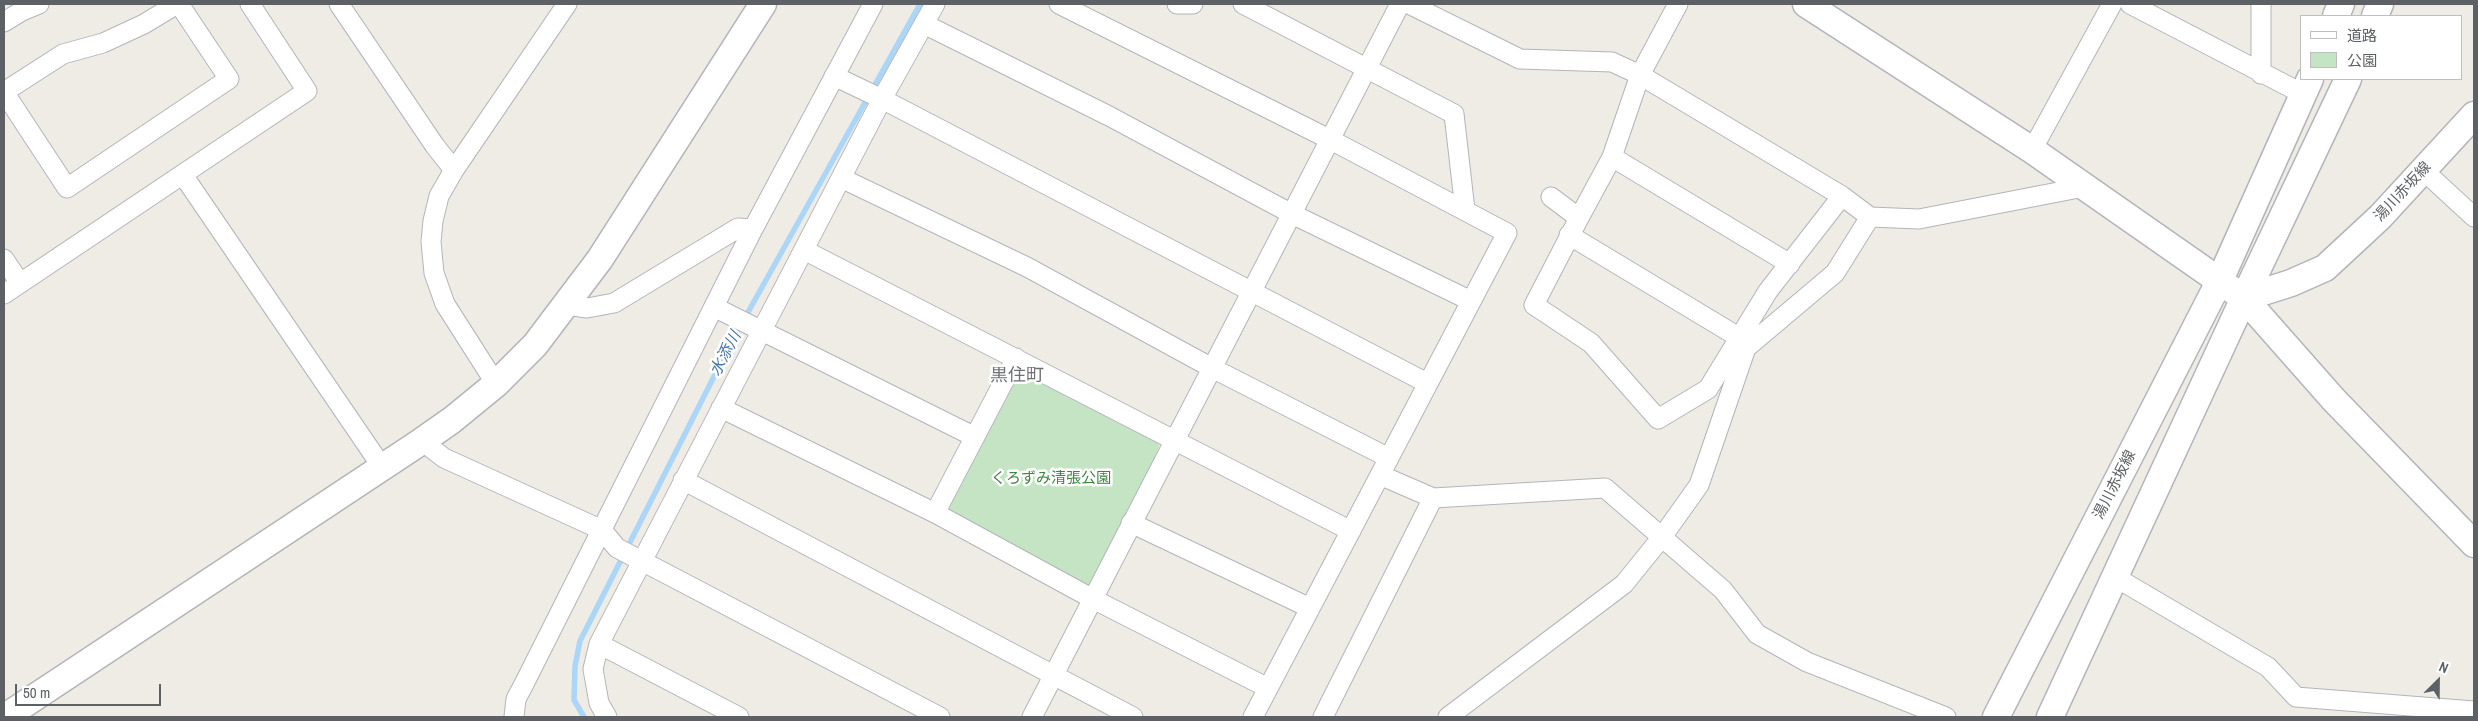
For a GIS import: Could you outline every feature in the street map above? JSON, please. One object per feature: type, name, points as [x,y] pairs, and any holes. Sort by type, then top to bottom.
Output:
[{"type":"street","points":[[4,22],[22,11],[39,4]]},
{"type":"street","points":[[178,4],[229,79],[66,188],[4,92],[63,54],[103,43],[144,24],[178,4]]},
{"type":"street","points":[[4,294],[307,91],[250,4]]},
{"type":"street","points":[[340,4],[435,146],[454,170]]},
{"type":"street","points":[[496,384],[446,304],[434,274],[433,221],[439,196],[454,170],[568,4]]},
{"type":"street","points":[[5,717],[452,420],[496,384],[535,345],[568,305],[600,259],[763,4]]},
{"type":"street","points":[[514,717],[516,700],[753,229],[873,4]]},
{"type":"street","points":[[607,717],[598,703],[593,668],[599,644],[630,555],[684,480],[841,178],[872,95],[924,24],[936,4]]},
{"type":"street","points":[[1059,4],[1330,140],[1507,232],[1253,717]]},
{"type":"street","points":[[1178,4],[1193,4]]},
{"type":"street","points":[[1243,4],[1366,70],[1454,114],[1465,210]]},
{"type":"street","points":[[1032,717],[1400,4]]},
{"type":"street","points":[[1408,4],[1520,59],[1612,62],[1640,76],[1842,196],[1870,217],[1919,219],[2084,187]]},
{"type":"street","points":[[1678,4],[1640,76],[1612,157],[1569,235],[1534,305],[1591,343],[1658,419],[1708,389],[1768,291],[1842,196]]},
{"type":"street","points":[[1806,4],[2032,150],[2244,298],[2334,400],[2474,544]]},
{"type":"street","points":[[2032,150],[2112,4]]},
{"type":"street","points":[[2130,4],[2261,74],[2306,86]]},
{"type":"street","points":[[2261,4],[2261,74]]},
{"type":"street","points":[[924,24],[1109,116],[1292,214],[1471,301]]},
{"type":"street","points":[[834,76],[1427,383]]},
{"type":"street","points":[[2050,717],[2244,298],[2348,80]]},
{"type":"street","name":"湯川赤坂線","points":[[1996,717],[2220,280],[2306,86]]},
{"type":"street","name":"湯川赤坂線","points":[[2244,298],[2291,283],[2325,268],[2380,217],[2474,115]]},
{"type":"street","points":[[1612,157],[1790,264]]},
{"type":"street","points":[[2423,170],[2474,217]]},
{"type":"street","points":[[183,174],[382,467]]},
{"type":"street","points":[[841,178],[1027,267],[1212,368],[1389,458]]},
{"type":"street","points":[[1551,197],[1579,218]]},
{"type":"street","points":[[1448,717],[1624,584],[1662,538],[1700,485],[1746,348],[1835,273],[1870,217]]},
{"type":"street","points":[[568,305],[587,308],[614,303],[738,228],[753,229]]},
{"type":"street","points":[[1569,235],[1740,338]]},
{"type":"street","points":[[804,250],[1351,531]]},
{"type":"street","points":[[4,259],[20,283]]},
{"type":"street","points":[[714,307],[974,437]]},
{"type":"street","points":[[935,513],[1016,358]]},
{"type":"street","points":[[721,408],[935,513],[1093,599],[1268,688]]},
{"type":"street","points":[[422,440],[444,458],[602,530],[630,555],[940,717]]},
{"type":"street","points":[[1380,475],[1433,498],[1605,488],[1723,590],[1757,634],[1807,662],[1946,717]]},
{"type":"street","points":[[684,480],[1133,717]]},
{"type":"street","points":[[1324,717],[1433,498]]},
{"type":"street","points":[[1132,522],[1310,608]]},
{"type":"street","points":[[2115,577],[2268,667],[2296,696],[2474,712]]},
{"type":"street","points":[[599,644],[739,717]]},
{"type":"green space","name":"くろずみ清張公園","points":[[1017,371],[1160,443],[1153,463],[1090,589],[944,510]]},
{"type":"waterway","name":"水添川","points":[[584,717],[574,700],[575,666],[580,641],[732,341],[920,4]]},
{"type":"district","name":"黒住町","points":[[1017,376]]}]
